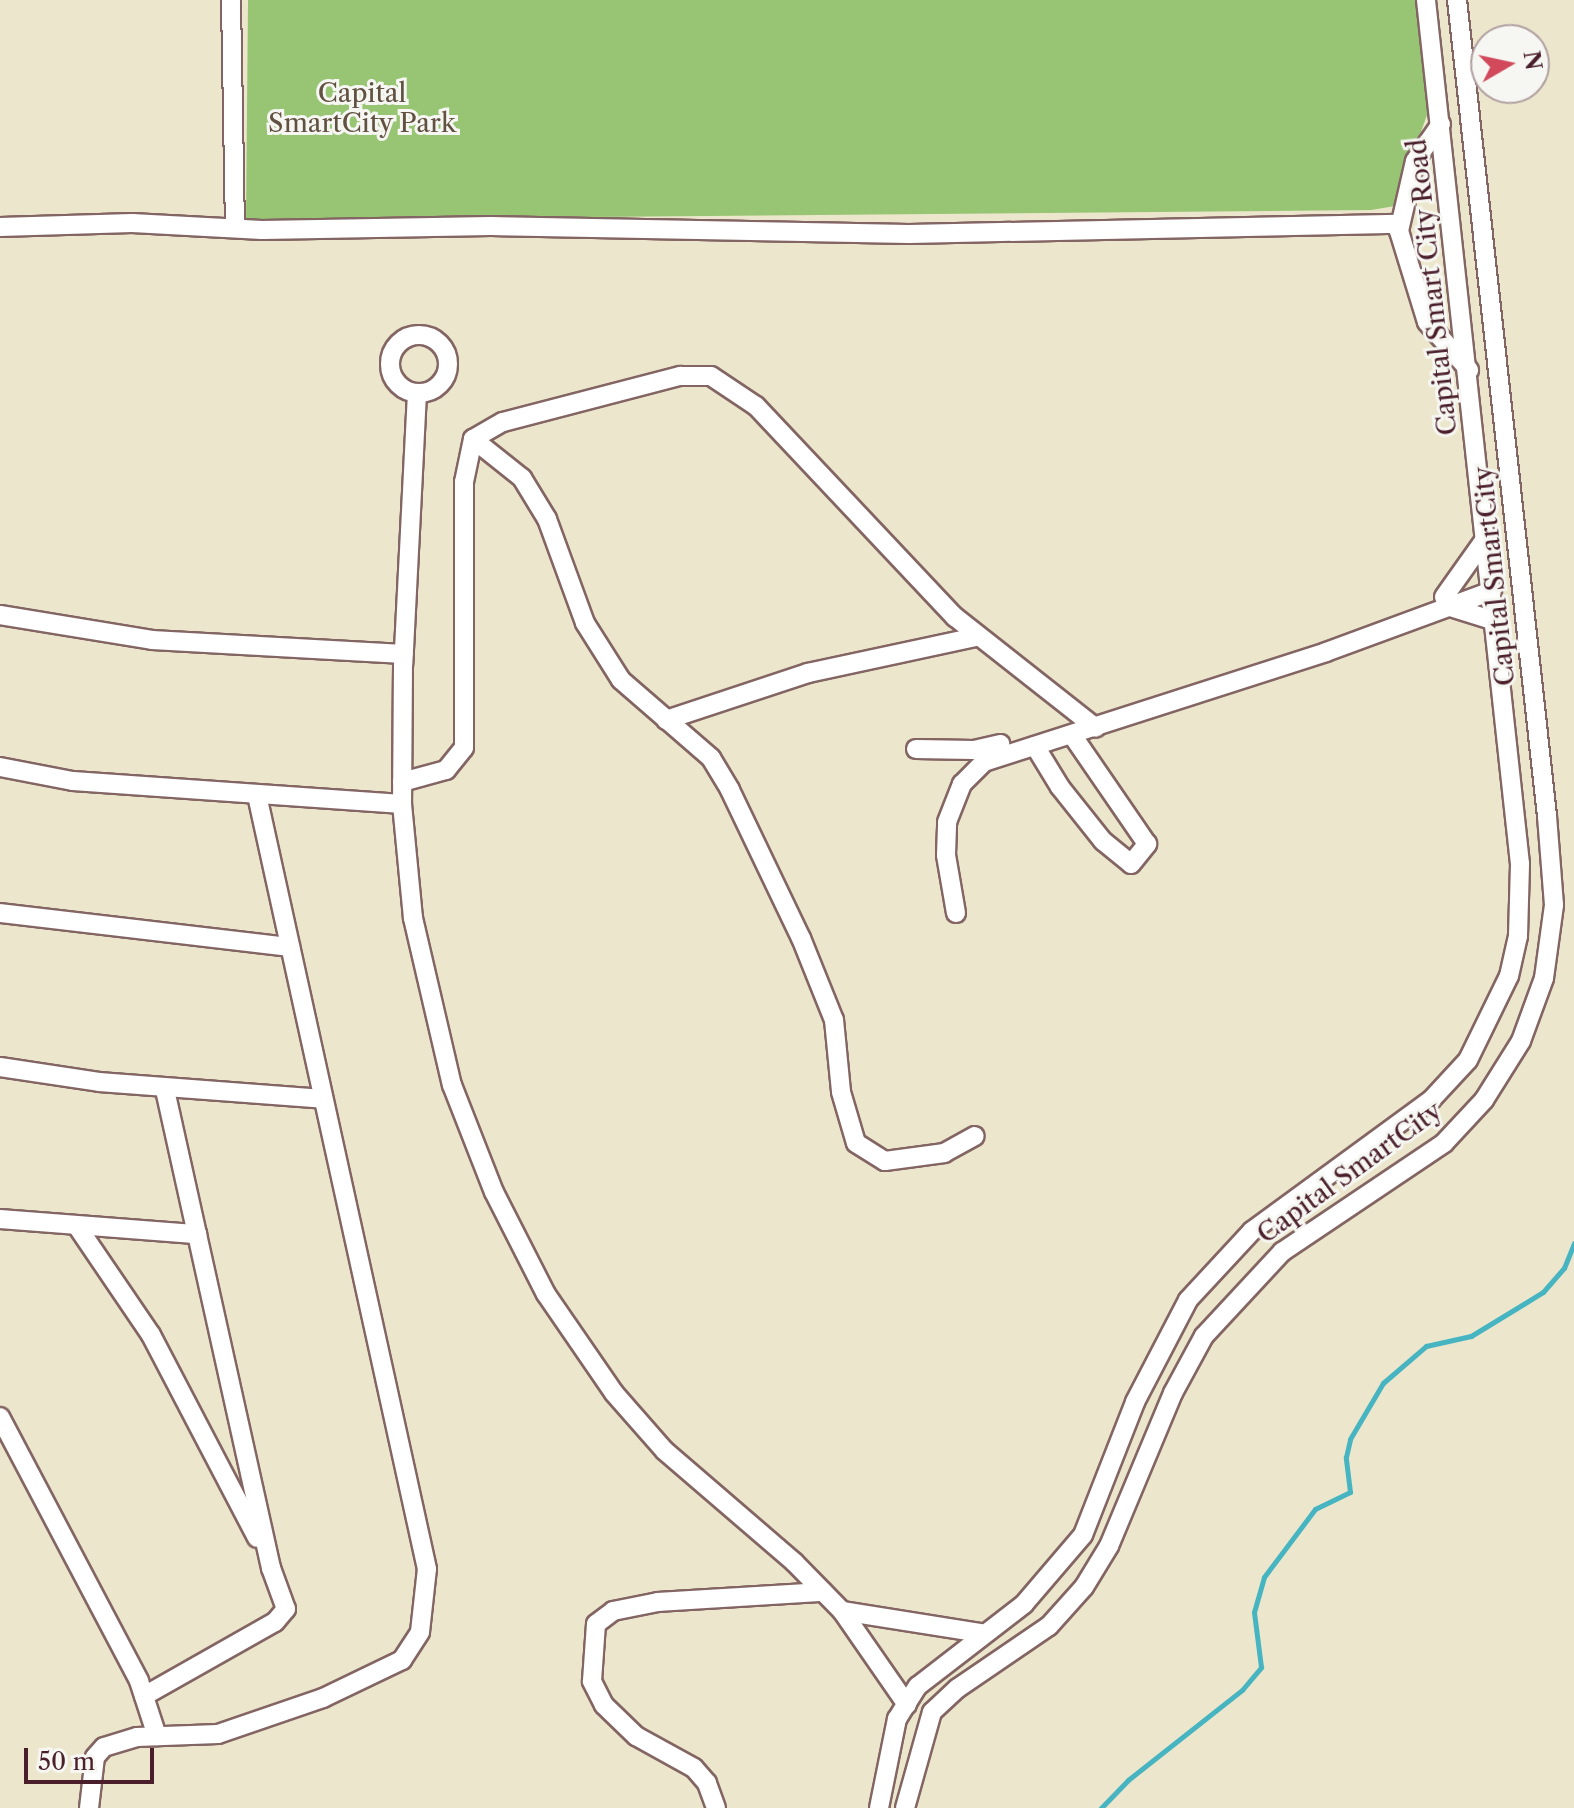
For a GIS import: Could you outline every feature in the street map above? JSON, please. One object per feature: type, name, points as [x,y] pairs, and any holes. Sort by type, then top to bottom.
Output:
[{"type":"street","points":[[231,0],[235,228]]},
{"type":"street","name":"Capital Smart City Road","points":[[879,1808],[897,1719],[918,1686],[1050,1579],[1083,1535],[1135,1402],[1188,1300],[1252,1231],[1285,1203],[1431,1100],[1468,1060],[1494,1014],[1518,936],[1520,864],[1469,370],[1426,0]]},
{"type":"street","name":"Capital SmartCity","points":[[905,1808],[932,1712],[958,1688],[1049,1626],[1084,1587],[1109,1546],[1173,1393],[1204,1336],[1282,1252],[1444,1143],[1484,1100],[1521,1041],[1544,978],[1554,905],[1547,816],[1457,0]]},
{"type":"street","points":[[1441,124],[1415,161],[1400,224],[1427,322],[1469,370]]},
{"type":"street","points":[[0,227],[132,223],[235,228],[491,226],[909,234],[1400,224]]},
{"type":"street","points":[[402,782],[446,770],[464,748],[464,482],[473,439],[503,422],[680,376],[711,376],[756,406],[976,637],[1090,723]]},
{"type":"street","points":[[417,393],[404,654],[402,804],[413,918],[452,1085],[494,1192],[546,1294],[614,1393],[665,1451],[842,1611],[907,1705]]},
{"type":"street","points":[[473,439],[522,478],[547,519],[601,653],[621,680],[711,758],[801,938],[834,1020],[841,1092],[856,1143],[885,1161],[944,1153],[975,1136]]},
{"type":"street","points":[[1447,602],[1486,538]]},
{"type":"street","points":[[956,913],[946,855],[947,822],[962,784],[982,756],[1341,639],[1491,584]]},
{"type":"street","points":[[1447,602],[1495,621]]},
{"type":"street","points":[[0,615],[152,640],[404,654]]},
{"type":"street","points":[[666,720],[853,661],[976,637]]},
{"type":"street","points":[[916,749],[982,756],[1072,735],[1090,723]]},
{"type":"street","points":[[1035,746],[1094,830],[1126,866],[1131,864],[1147,844],[1072,735]]},
{"type":"street","points":[[0,767],[73,781],[402,804]]},
{"type":"street","points":[[89,1808],[95,1757],[113,1743],[157,1736],[218,1734],[336,1693],[402,1660],[420,1632],[427,1569],[257,795]]},
{"type":"street","points":[[0,913],[290,947]]},
{"type":"street","points":[[0,1067],[165,1089],[323,1099]]},
{"type":"street","points":[[165,1089],[271,1568]]},
{"type":"street","points":[[0,1219],[79,1229],[197,1234]]},
{"type":"street","points":[[79,1229],[151,1335],[271,1568],[286,1609],[275,1622],[144,1696]]},
{"type":"street","points":[[0,1417],[144,1696],[157,1736]]},
{"type":"street","points":[[716,1808],[707,1783],[694,1768],[636,1736],[604,1705],[592,1681],[596,1624],[613,1611],[658,1602],[823,1592]]},
{"type":"street","points":[[842,1611],[981,1633]]},
{"type":"green space","name":"Capital SmartCity Park","points":[[248,0],[1417,0],[1429,109],[1395,206],[1371,210],[246,220]]},
{"type":"waterway","points":[[1101,1808],[1128,1780],[1242,1690],[1261,1667],[1254,1612],[1264,1577],[1315,1509],[1350,1492],[1346,1457],[1350,1439],[1383,1383],[1426,1346],[1471,1336],[1543,1292],[1564,1268],[1574,1243]]}]
